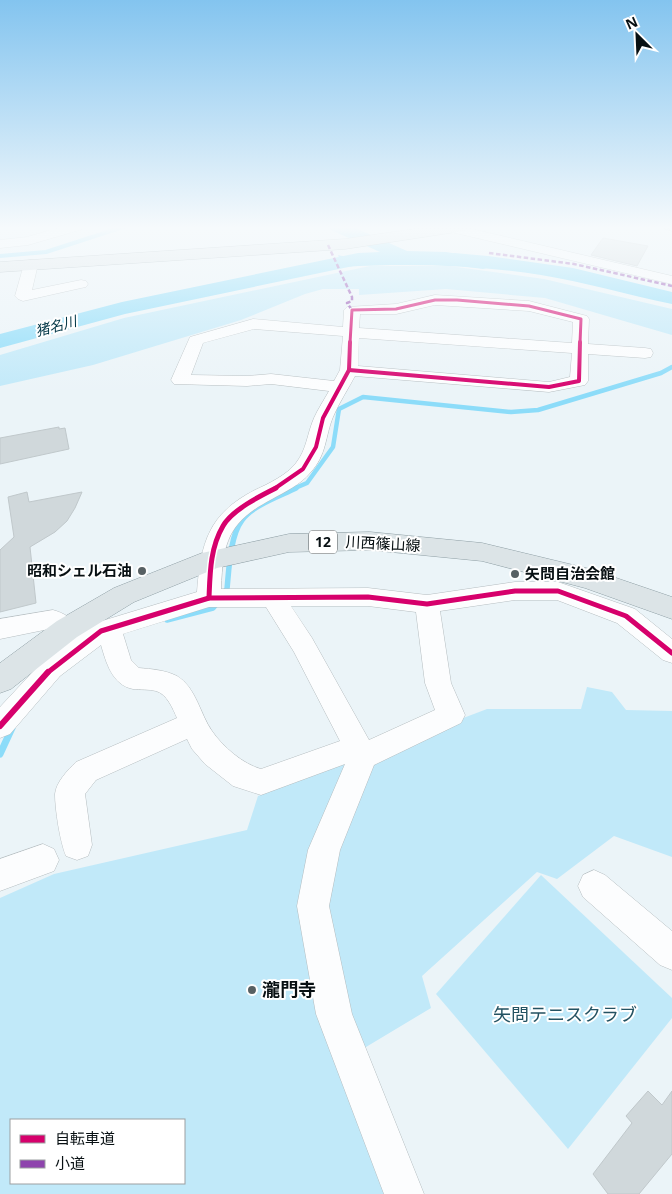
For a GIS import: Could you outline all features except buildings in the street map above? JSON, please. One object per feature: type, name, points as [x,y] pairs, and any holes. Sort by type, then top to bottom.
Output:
[{"type":"main road","name":"川西篠山線","points":[[0,680],[67,629],[124,595],[212,560],[289,544],[361,541],[482,552],[590,579],[672,608]]},
{"type":"street","points":[[29,282],[23,296],[81,284]]},
{"type":"street","points":[[209,598],[212,560],[223,525],[247,503],[278,487],[303,469],[316,447],[323,418],[349,370],[352,310],[396,309],[435,300],[457,300],[529,306],[581,319],[578,381],[549,387],[349,370]]},
{"type":"street","points":[[339,387],[271,379],[247,382],[180,380],[196,340],[253,324],[645,353]]},
{"type":"street","points":[[0,726],[51,669],[101,631],[209,598],[368,597],[427,604],[515,591],[558,591],[626,616],[672,654]]},
{"type":"street","points":[[272,598],[303,645],[360,751],[324,850],[313,906],[334,1014],[404,1194]]},
{"type":"street","points":[[110,629],[120,666],[132,678],[157,680],[168,684],[180,696],[202,740],[215,755],[244,777],[261,782],[360,751],[451,715],[438,683],[427,604]]},
{"type":"street","points":[[0,629],[53,618],[67,629]]},
{"type":"street","points":[[77,845],[70,793],[76,781],[86,771],[194,723]]},
{"type":"street","points":[[0,875],[43,860]]},
{"type":"street","points":[[608,898],[672,953]]},
{"type":"green space","points":[[296,282],[556,282],[672,309],[672,335],[545,298],[446,289],[359,295],[359,289],[323,289],[305,294],[241,320],[93,365],[0,386],[0,355],[124,318]]},
{"type":"green space","points":[[587,687],[612,692],[626,710],[672,711],[672,857],[614,836],[557,879],[537,872],[422,976],[431,1008],[361,1050],[393,1194],[0,1194],[0,898],[54,874],[247,830],[258,796],[487,709],[581,709]]},
{"type":"green space","name":"矢問テニスクラブ","points":[[541,875],[672,998],[672,1018],[568,1149],[436,994]]},
{"type":"water","points":[[577,282],[630,282],[672,292],[672,304]]},
{"type":"waterway","name":"猪名川","points":[[0,341],[122,308],[249,282]]},
{"type":"waterway","points":[[293,489],[307,483],[333,447],[339,409],[363,397],[511,412],[538,410],[661,373],[672,367]]},
{"type":"waterway","points":[[223,594],[227,589],[229,563],[235,535],[242,520],[260,505],[296,488]]},
{"type":"waterway","points":[[167,620],[213,608],[218,602]]},
{"type":"waterway","points":[[0,754],[12,728]]},
{"type":"marked path","points":[[345,282],[352,297],[352,301],[347,303],[352,310]]},
{"type":"marked path","points":[[653,282],[672,286]]},
{"type":"cycle path","points":[[209,598],[211,560],[223,525],[247,503],[278,487],[303,469],[316,447],[323,418],[349,370],[352,310],[396,309],[435,300],[457,300],[529,306],[581,319],[579,381],[549,387],[349,370]]},
{"type":"cycle path","points":[[0,726],[51,669],[101,631],[209,598],[368,597],[427,604],[515,591],[558,591],[626,616],[672,653]]},
{"type":"place","name":"昭和シェル石油","points":[[142,571]]},
{"type":"place","name":"矢問自治会館","points":[[515,574]]},
{"type":"place","name":"瀧門寺","points":[[252,990]]}]
